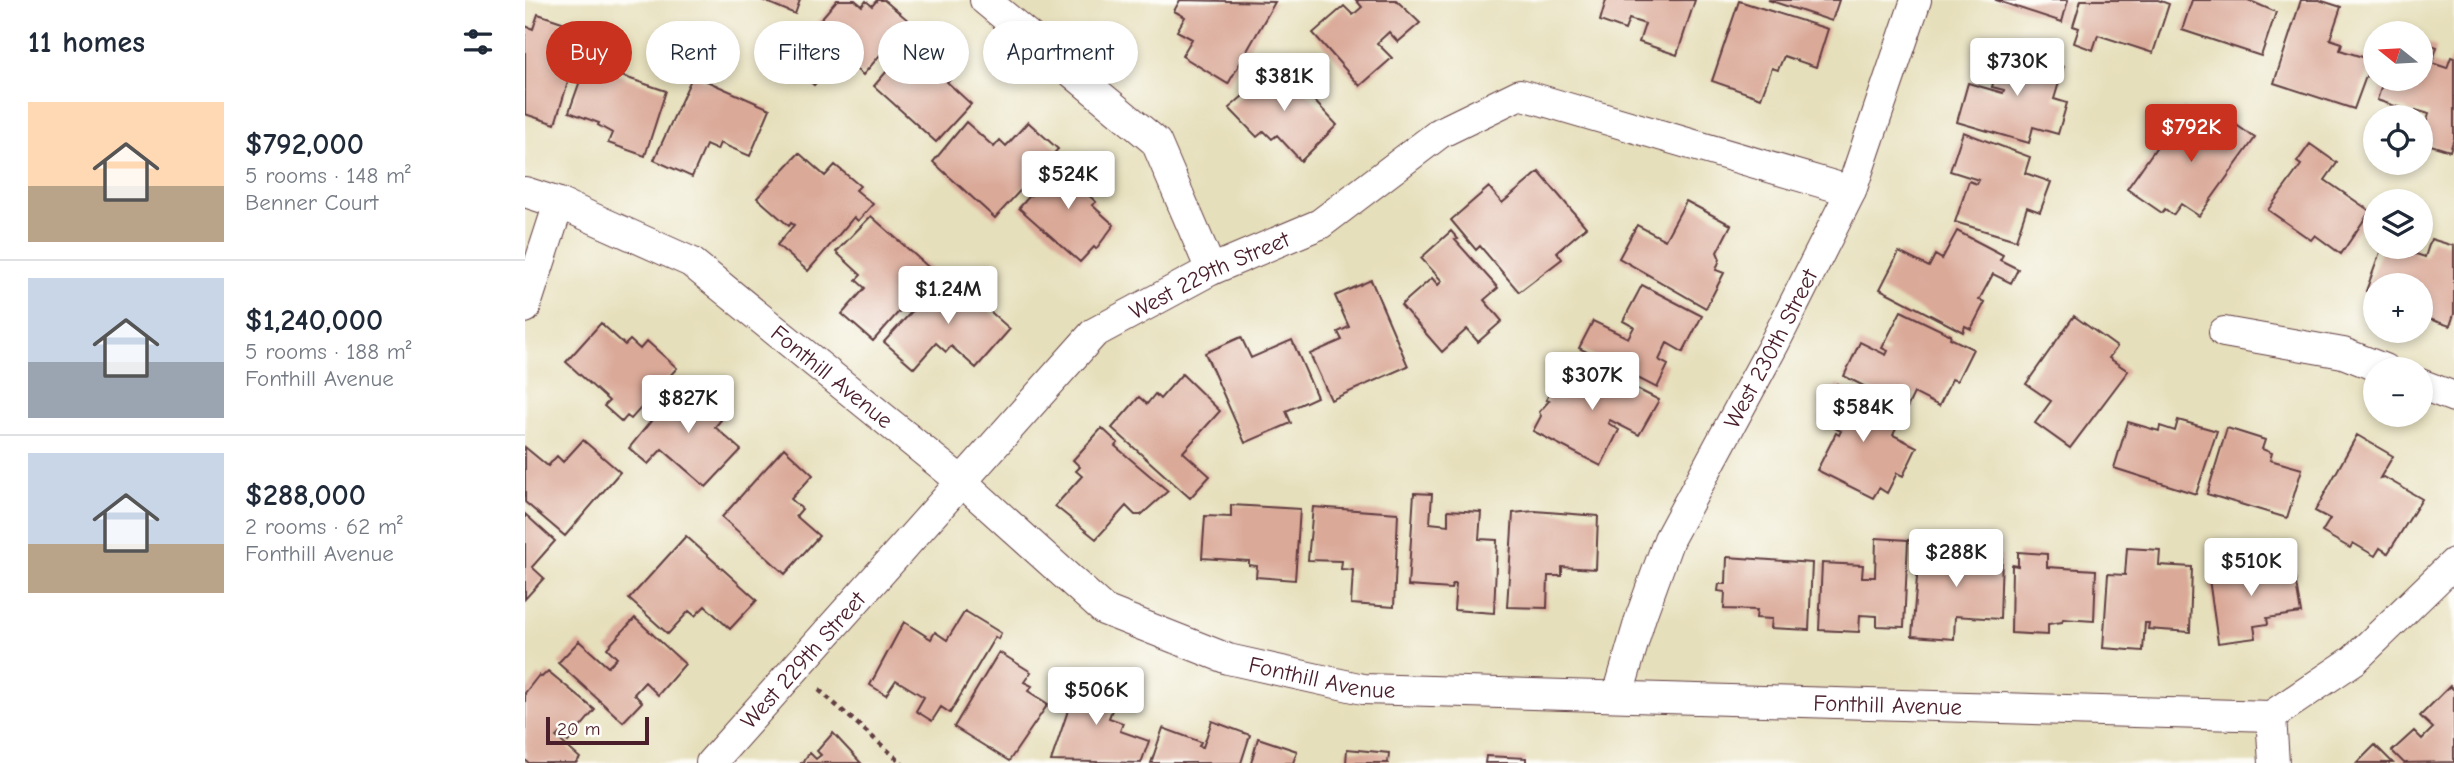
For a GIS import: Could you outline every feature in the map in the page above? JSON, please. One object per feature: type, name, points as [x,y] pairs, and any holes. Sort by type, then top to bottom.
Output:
[{"type":"street","points":[[985,0],[1156,142],[1211,270]]},
{"type":"street","name":"West 230th Street","points":[[1618,695],[1641,616],[1669,539],[1774,344],[1851,191],[1916,0]]},
{"type":"street","name":"West 229th Street","points":[[711,763],[1094,333],[1211,270],[1320,224],[1440,133],[1520,94],[1851,191]]},
{"type":"street","name":"Fonthill Avenue","points":[[525,192],[559,203],[691,262],[961,481],[1104,610],[1228,659],[1363,689],[2271,716]]},
{"type":"street","points":[[525,308],[559,203]]},
{"type":"street","points":[[2224,332],[2343,353],[2363,361]]},
{"type":"street","points":[[2433,389],[2454,397]]},
{"type":"street","points":[[2274,763],[2271,716],[2354,660],[2454,563]]},
{"type":"path","points":[[794,668],[902,763]]},
{"type":"building","points":[[762,0],[800,0],[795,14]]},
{"type":"building","points":[[837,0],[855,0],[862,6],[866,1],[872,6],[877,0],[884,0],[909,21],[878,21],[878,57],[864,74],[864,21],[819,21]]},
{"type":"building","points":[[1180,0],[1275,2],[1228,84],[1182,56],[1192,39],[1177,31],[1185,17],[1174,11]]},
{"type":"building","points":[[1356,0],[1396,0],[1420,23],[1398,42],[1389,32],[1377,43],[1392,58],[1360,86],[1313,33],[1344,6],[1353,15],[1362,7]]},
{"type":"building","points":[[1606,0],[1695,0],[1677,55],[1639,42],[1645,24],[1629,19],[1625,30],[1600,21]]},
{"type":"building","points":[[1768,0],[1839,0],[1832,21]]},
{"type":"building","points":[[1995,0],[2068,0],[2062,22]]},
{"type":"building","points":[[2081,0],[2158,0],[2169,4],[2153,53],[2098,35],[2093,50],[2074,43],[2079,28],[2073,26]]},
{"type":"building","points":[[2192,0],[2248,0],[2276,12],[2261,56],[2182,30]]},
{"type":"building","points":[[2301,0],[2319,0],[2341,7],[2330,39],[2342,43],[2340,50],[2363,57],[2363,84],[2354,109],[2274,83]]},
{"type":"building","points":[[1739,1],[1828,29],[1816,67],[1784,56],[1778,70],[1772,68],[1761,98],[1712,81]]},
{"type":"building","points":[[538,14],[559,21],[546,21],[546,84],[567,84],[555,124],[525,114],[525,26],[533,29]]},
{"type":"building","points":[[2004,46],[2064,66],[2054,99],[2067,103],[2058,134],[2033,127],[2029,143],[1957,122],[1968,83],[2003,93],[2004,90],[1992,87]]},
{"type":"building","points":[[2451,57],[2454,58],[2454,138],[2450,151],[2433,146],[2433,105],[2392,105],[2377,100],[2380,91],[2433,91],[2433,63],[2447,68]]},
{"type":"building","points":[[1280,64],[1337,125],[1301,161],[1277,135],[1272,139],[1264,131],[1257,137],[1229,108]]},
{"type":"building","points":[[632,80],[666,91],[645,156],[608,143],[612,133],[598,125],[599,123],[569,112],[579,84],[632,84]]},
{"type":"building","points":[[878,81],[878,84],[949,84],[971,104],[936,142],[874,86]]},
{"type":"building","points":[[689,84],[713,84],[770,109],[750,156],[720,143],[717,150],[706,145],[692,177],[654,160]]},
{"type":"building","points":[[2184,108],[2212,128],[2222,115],[2255,138],[2199,216],[2181,204],[2173,215],[2165,209],[2162,213],[2127,189]]},
{"type":"building","points":[[966,122],[994,147],[1000,140],[1006,146],[1028,122],[1058,149],[995,218],[933,162]]},
{"type":"building","points":[[1963,132],[2030,157],[2025,173],[2051,182],[2040,212],[2027,207],[2016,240],[1955,222],[1969,181],[1977,184],[1979,180],[1950,171]]},
{"type":"building","points":[[2310,144],[2337,163],[2325,180],[2363,206],[2363,221],[2341,254],[2315,235],[2311,240],[2268,210],[2301,165],[2297,162]]},
{"type":"building","points":[[799,153],[825,176],[835,165],[860,186],[856,190],[873,204],[858,221],[854,217],[808,271],[777,245],[794,225],[791,223],[789,226],[757,198]]},
{"type":"building","points":[[1064,157],[1093,183],[1085,192],[1096,202],[1092,205],[1114,225],[1096,249],[1094,247],[1080,262],[1019,208]]},
{"type":"building","points":[[1539,172],[1586,227],[1557,252],[1562,259],[1519,292],[1480,246],[1476,250],[1451,220],[1489,187],[1502,203]]},
{"type":"building","points":[[1686,201],[1731,225],[1717,252],[1720,259],[1716,270],[1724,273],[1706,308],[1619,258],[1637,225],[1665,240]]},
{"type":"building","points":[[871,216],[934,272],[873,341],[842,314],[865,288],[856,280],[861,275],[836,252]]},
{"type":"building","points":[[1451,231],[1458,239],[1455,240],[1498,288],[1484,300],[1502,321],[1478,342],[1467,329],[1442,352],[1401,305],[1432,278],[1438,285],[1442,281],[1421,258]]},
{"type":"building","points":[[1957,231],[2003,255],[2000,260],[2018,269],[2011,283],[1993,274],[1979,300],[1985,302],[1971,329],[1965,326],[1963,332],[1880,289],[1899,252],[1929,267],[1935,255],[1942,259]]},
{"type":"building","points":[[2433,240],[2454,246],[2454,314],[2450,326],[2433,320],[2433,273],[2373,273],[2378,259],[2433,259]]},
{"type":"building","points":[[947,273],[1010,329],[976,368],[951,346],[946,352],[936,343],[914,368],[884,342]]},
{"type":"building","points":[[1371,280],[1408,366],[1331,400],[1310,354],[1342,340],[1338,332],[1349,327],[1335,296]]},
{"type":"building","points":[[1642,285],[1702,316],[1683,352],[1667,343],[1659,360],[1668,365],[1657,388],[1579,348],[1593,321],[1628,338],[1634,327],[1623,321]]},
{"type":"building","points":[[1901,311],[1951,335],[1950,338],[1973,349],[1957,381],[1952,379],[1939,406],[1914,393],[1907,408],[1844,376],[1860,342],[1886,355],[1888,351],[1882,348]]},
{"type":"building","points":[[2074,316],[2117,347],[2109,358],[2128,371],[2070,448],[2035,423],[2051,401],[2026,384]]},
{"type":"building","points":[[601,323],[625,345],[630,340],[640,349],[647,341],[677,368],[631,419],[627,416],[622,422],[604,406],[609,401],[566,362]]},
{"type":"building","points":[[1241,337],[1251,358],[1292,340],[1317,397],[1286,411],[1291,423],[1245,443],[1205,353]]},
{"type":"building","points":[[1581,361],[1659,400],[1639,435],[1610,420],[1608,423],[1619,430],[1601,466],[1533,431],[1541,416],[1539,412],[1549,401],[1546,400],[1563,370],[1572,376]]},
{"type":"building","points":[[1182,374],[1220,411],[1183,452],[1210,476],[1190,498],[1112,428],[1139,397],[1147,404],[1155,394],[1160,399]]},
{"type":"building","points":[[686,378],[718,405],[711,413],[721,420],[715,427],[741,450],[706,487],[662,449],[648,464],[629,448]]},
{"type":"building","points":[[1837,384],[1900,420],[1893,435],[1917,447],[1903,476],[1897,473],[1887,493],[1879,488],[1873,498],[1817,470],[1836,433],[1839,435],[1841,431],[1819,420]]},
{"type":"building","points":[[2178,420],[2217,431],[2196,494],[2114,468],[2128,422],[2159,431],[2160,426],[2175,431]]},
{"type":"building","points":[[1102,428],[1118,443],[1115,446],[1168,491],[1141,515],[1135,515],[1126,506],[1096,539],[1055,506],[1082,476],[1076,471],[1080,467],[1073,460]]},
{"type":"building","points":[[2227,428],[2265,440],[2262,449],[2272,453],[2270,460],[2302,469],[2287,518],[2207,494]]},
{"type":"building","points":[[2357,435],[2393,456],[2380,478],[2384,477],[2422,499],[2388,553],[2380,548],[2375,556],[2353,543],[2350,548],[2322,532],[2330,519],[2315,511]]},
{"type":"building","points":[[583,440],[620,472],[565,536],[525,502],[525,447],[548,466],[557,456],[563,462]]},
{"type":"building","points":[[784,448],[813,475],[791,499],[802,509],[796,516],[819,536],[785,574],[722,517]]},
{"type":"building","points":[[1414,493],[1432,494],[1430,523],[1448,525],[1448,510],[1481,512],[1479,539],[1497,540],[1494,613],[1454,610],[1456,584],[1452,584],[1451,589],[1408,586]]},
{"type":"building","points":[[1231,505],[1300,509],[1295,580],[1256,577],[1257,566],[1249,565],[1249,561],[1202,558],[1205,516],[1231,517]]},
{"type":"building","points":[[1313,507],[1398,513],[1394,607],[1351,604],[1353,570],[1341,569],[1342,561],[1308,560]]},
{"type":"building","points":[[1535,511],[1598,516],[1596,569],[1562,567],[1562,576],[1548,576],[1547,608],[1507,607],[1513,513]]},
{"type":"building","points":[[525,514],[555,541],[532,567],[544,578],[525,599]]},
{"type":"building","points":[[686,536],[757,600],[730,629],[705,606],[695,616],[689,611],[668,634],[629,599]]},
{"type":"building","points":[[1938,537],[1971,539],[1970,553],[2002,555],[2000,619],[1955,616],[1954,639],[1912,636],[1918,566],[1935,567]]},
{"type":"building","points":[[1876,538],[1908,540],[1904,627],[1877,626],[1877,616],[1860,615],[1859,632],[1819,630],[1822,563],[1863,565],[1862,577],[1875,577]]},
{"type":"building","points":[[2127,548],[2160,550],[2159,565],[2192,567],[2190,632],[2148,629],[2149,623],[2145,623],[2143,651],[2103,648],[2108,574],[2125,575]]},
{"type":"building","points":[[2018,552],[2047,554],[2047,567],[2096,570],[2094,621],[2063,619],[2062,622],[2048,624],[2048,635],[2011,633],[2012,565],[2018,566]]},
{"type":"building","points":[[2257,552],[2260,572],[2293,566],[2301,613],[2267,618],[2268,624],[2254,626],[2256,638],[2218,643],[2209,579],[2230,576],[2228,557]]},
{"type":"building","points":[[1727,557],[1812,563],[1809,630],[1771,628],[1772,619],[1756,618],[1757,610],[1724,609],[1725,592],[1718,591],[1719,584],[1726,584]]},
{"type":"building","points":[[965,611],[1001,633],[998,639],[995,637],[950,713],[941,707],[932,721],[916,711],[924,697],[896,680],[886,695],[870,685],[904,622],[931,639],[935,632],[947,640]]},
{"type":"building","points":[[635,618],[685,664],[658,695],[645,682],[634,694],[642,702],[623,722],[558,663],[579,641],[608,667],[617,658],[607,648]]},
{"type":"building","points":[[999,652],[1031,672],[1024,682],[1032,686],[1028,691],[1048,704],[1009,761],[954,727]]},
{"type":"building","points":[[548,671],[595,710],[568,742],[559,734],[556,737],[580,758],[576,763],[529,763],[525,760],[525,693],[539,675],[542,677]]},
{"type":"building","points":[[1081,672],[1121,686],[1109,718],[1123,723],[1120,731],[1149,741],[1141,763],[1051,761]]},
{"type":"building","points":[[2450,686],[2454,690],[2454,762],[2404,763],[2392,751],[2414,731],[2422,739],[2433,728],[2420,716]]},
{"type":"building","points":[[1212,721],[1250,735],[1241,763],[1151,763],[1163,728],[1201,742],[1199,746],[1203,747]]},
{"type":"building","points":[[833,733],[861,763],[801,763],[810,753],[816,759],[821,755],[817,751]]},
{"type":"building","points":[[1258,738],[1297,751],[1293,763],[1251,763]]},
{"type":"building","points":[[2375,745],[2393,763],[2357,763]]},
{"type":"building","points":[[1347,749],[1389,753],[1388,763],[1346,763]]},
{"type":"building","points":[[1486,756],[1526,758],[1526,763],[1485,763]]}]
